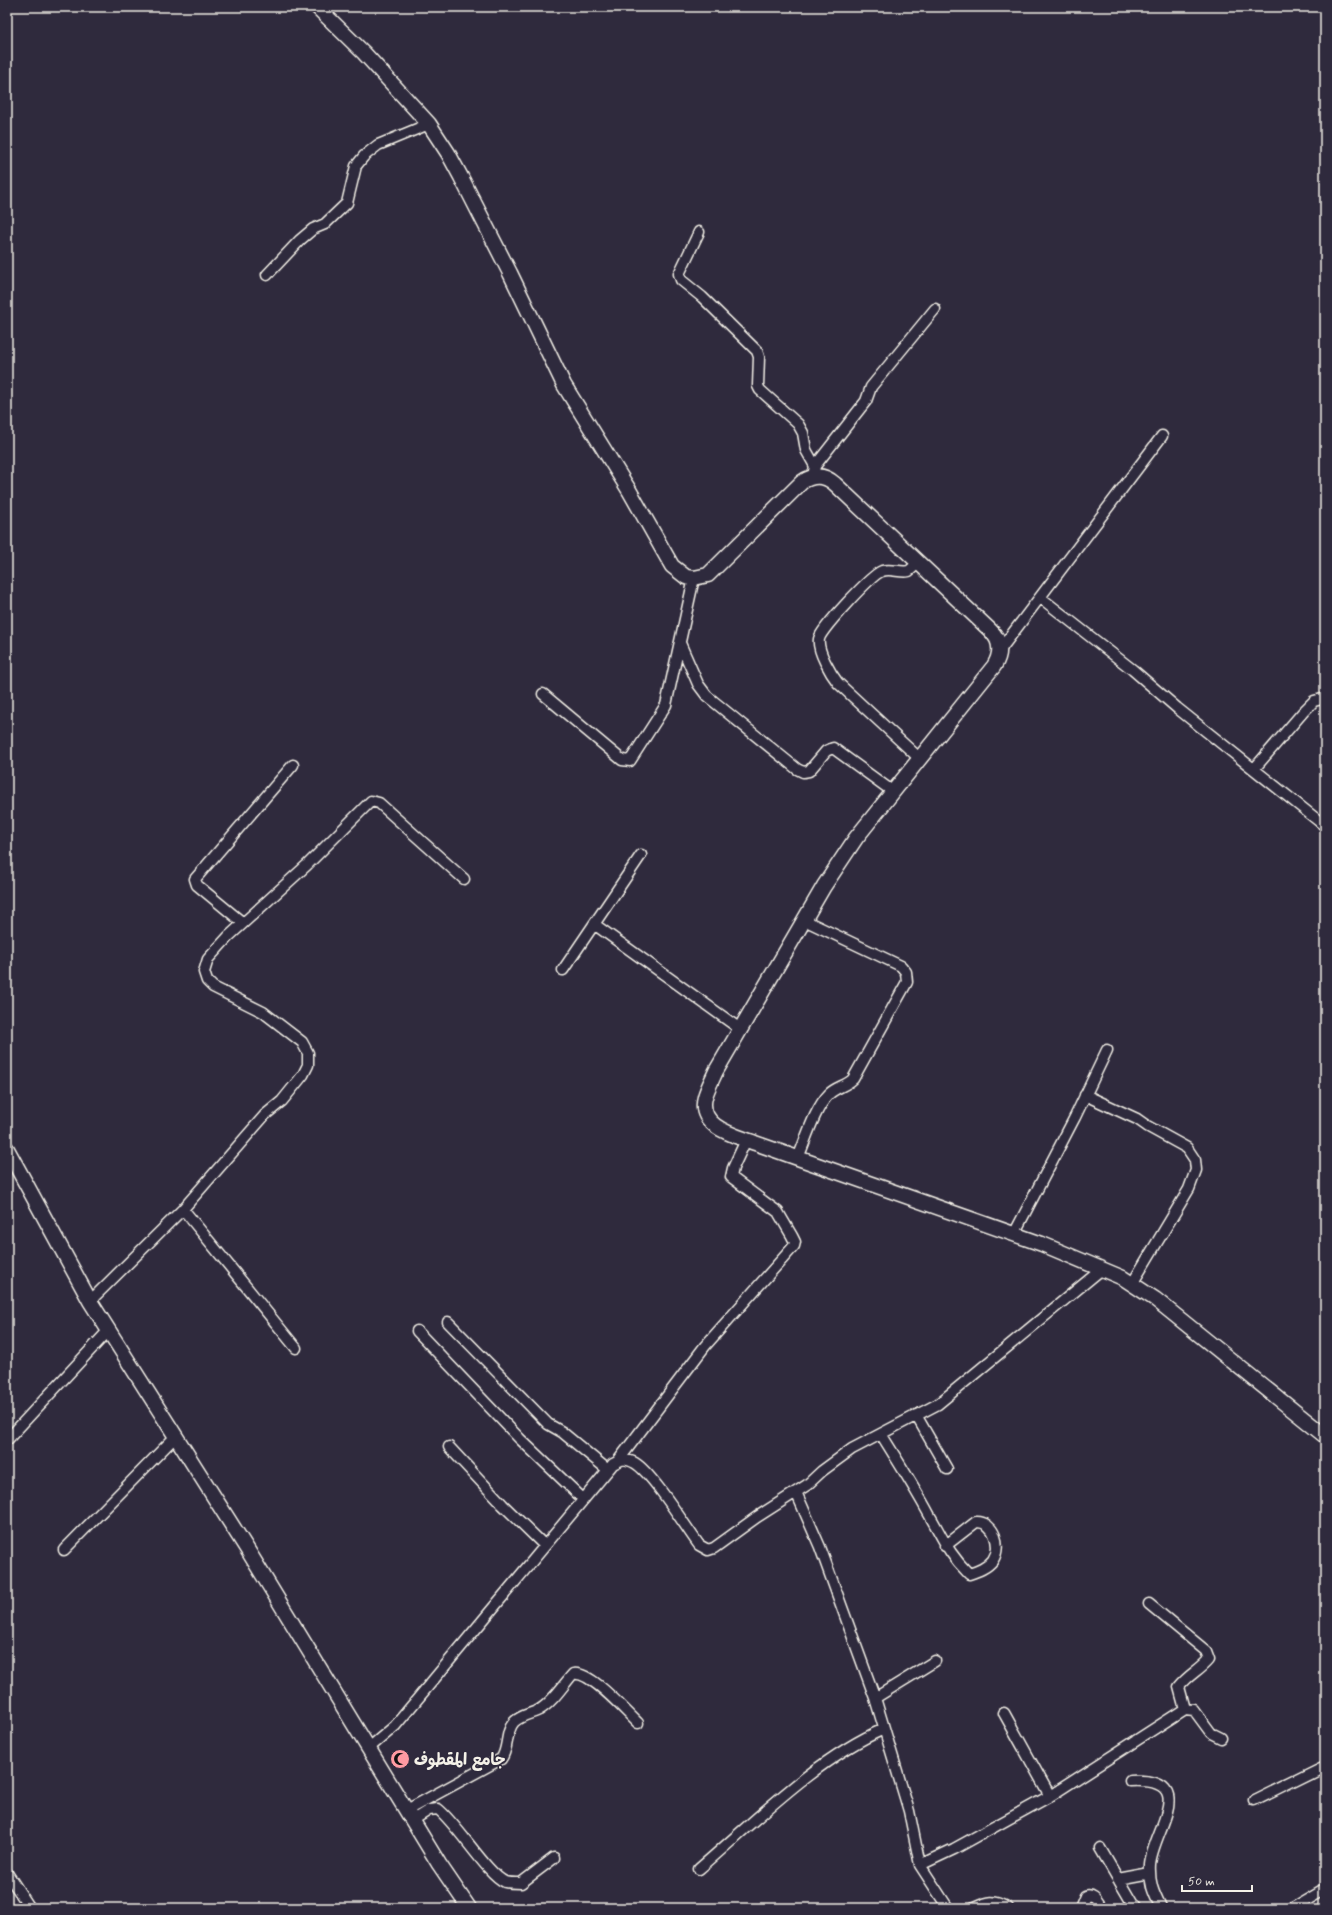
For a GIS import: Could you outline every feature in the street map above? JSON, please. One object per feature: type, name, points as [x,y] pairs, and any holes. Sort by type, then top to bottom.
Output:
[{"type":"street","points":[[317,7],[364,53],[429,124],[448,153],[510,273],[564,385],[629,490],[672,566],[686,577],[694,578],[708,575],[713,571],[802,482],[814,472],[866,401],[871,387],[935,309]]},
{"type":"street","points":[[267,275],[300,240],[313,229],[325,224],[347,203],[356,166],[364,156],[378,145],[429,124]]},
{"type":"street","points":[[698,232],[679,274],[681,280],[702,297],[757,351],[759,357],[758,386],[798,424],[803,433],[806,450],[814,472],[819,476],[830,480],[994,634],[1000,650]]},
{"type":"street","points":[[1162,436],[1041,598],[1000,650],[994,666],[892,791],[856,838],[824,886],[740,1029],[710,1084],[704,1098],[704,1110],[709,1122],[721,1130],[1014,1234],[1123,1278],[1155,1299],[1325,1436]]},
{"type":"street","points":[[918,563],[909,571],[886,570],[873,577],[822,630],[819,644],[830,672],[838,683],[919,758]]},
{"type":"street","points":[[543,694],[622,760],[630,761],[663,711],[694,578]]},
{"type":"street","points":[[1041,598],[1133,670],[1177,708],[1325,826]]},
{"type":"street","points":[[680,643],[698,684],[707,696],[800,771],[806,772],[812,770],[826,751],[833,748],[892,791]]},
{"type":"street","points":[[1254,770],[1309,706],[1318,700],[1325,700]]},
{"type":"street","points":[[242,923],[197,885],[195,879],[293,765]]},
{"type":"street","points":[[90,1301],[183,1209],[265,1115],[282,1101],[303,1075],[308,1065],[309,1057],[306,1047],[291,1032],[258,1010],[213,986],[205,977],[204,967],[208,959],[242,923],[307,865],[371,801],[379,803],[464,880]]},
{"type":"street","points":[[563,970],[641,855]]},
{"type":"street","points":[[798,1158],[823,1101],[831,1092],[848,1084],[853,1079],[908,982],[906,972],[901,966],[804,920]]},
{"type":"street","points":[[594,924],[740,1029]]},
{"type":"street","points":[[1014,1234],[1086,1095],[1107,1050]]},
{"type":"street","points":[[1086,1095],[1138,1118],[1147,1126],[1187,1148],[1195,1160],[1196,1170],[1189,1189],[1132,1284]]},
{"type":"street","points":[[369,1748],[395,1726],[544,1545],[608,1470],[618,1461],[705,1346],[794,1246],[795,1242],[778,1212],[731,1177],[733,1168],[746,1140]]},
{"type":"street","points":[[7,1148],[90,1301],[247,1549],[439,1864],[469,1908]]},
{"type":"street","points":[[183,1209],[296,1348]]},
{"type":"street","points":[[618,1461],[628,1460],[640,1467],[654,1481],[699,1545],[708,1550],[721,1544],[757,1517],[796,1492],[852,1449],[916,1414],[938,1404],[1102,1269]]},
{"type":"street","points":[[448,1322],[548,1424],[562,1432],[608,1470]]},
{"type":"street","points":[[7,1440],[109,1330]]},
{"type":"street","points":[[417,1331],[520,1439],[583,1499]]},
{"type":"street","points":[[916,1414],[946,1469]]},
{"type":"street","points":[[881,1434],[931,1517],[946,1546],[956,1561],[969,1574],[984,1569],[993,1560],[997,1550],[994,1534],[988,1525],[981,1522],[976,1522],[946,1546]]},
{"type":"street","points":[[64,1550],[175,1437]]},
{"type":"street","points":[[450,1447],[503,1505],[544,1545]]},
{"type":"street","points":[[796,1492],[820,1547],[875,1698],[909,1811],[920,1865],[948,1908]]},
{"type":"street","points":[[1149,1604],[1206,1651],[1208,1655],[1209,1659],[1202,1668],[1186,1677],[1179,1687],[1186,1709]]},
{"type":"street","points":[[875,1698],[934,1661]]},
{"type":"street","points":[[410,1815],[501,1759],[505,1752],[507,1739],[514,1722],[523,1716],[540,1710],[574,1674],[582,1674],[602,1688],[638,1723]]},
{"type":"street","points":[[920,1865],[954,1849],[1050,1796],[1186,1709],[1194,1710],[1211,1733],[1221,1738]]},
{"type":"street","points":[[1004,1713],[1050,1796]]},
{"type":"street","points":[[699,1869],[808,1775],[837,1755],[884,1729]]},
{"type":"street","points":[[1254,1801],[1325,1766]]},
{"type":"street","points":[[1130,1780],[1143,1780],[1159,1783],[1168,1792],[1169,1804],[1150,1862],[1150,1886],[1161,1908]]},
{"type":"street","points":[[410,1815],[438,1809],[449,1817],[494,1874],[506,1882],[521,1883],[554,1858]]},
{"type":"street","points":[[1100,1848],[1135,1908]]},
{"type":"street","points":[[7,1873],[30,1908]]},
{"type":"street","points":[[1118,1879],[1150,1873]]},
{"type":"street","points":[[1291,1908],[1325,1888]]},
{"type":"street","points":[[1080,1908],[1085,1896],[1090,1894],[1094,1896],[1102,1908]]},
{"type":"street","points":[[974,1908],[986,1902],[999,1902],[1008,1908]]},
{"type":"place","name":"جامع المقطوف","points":[[400,1759]]}]
